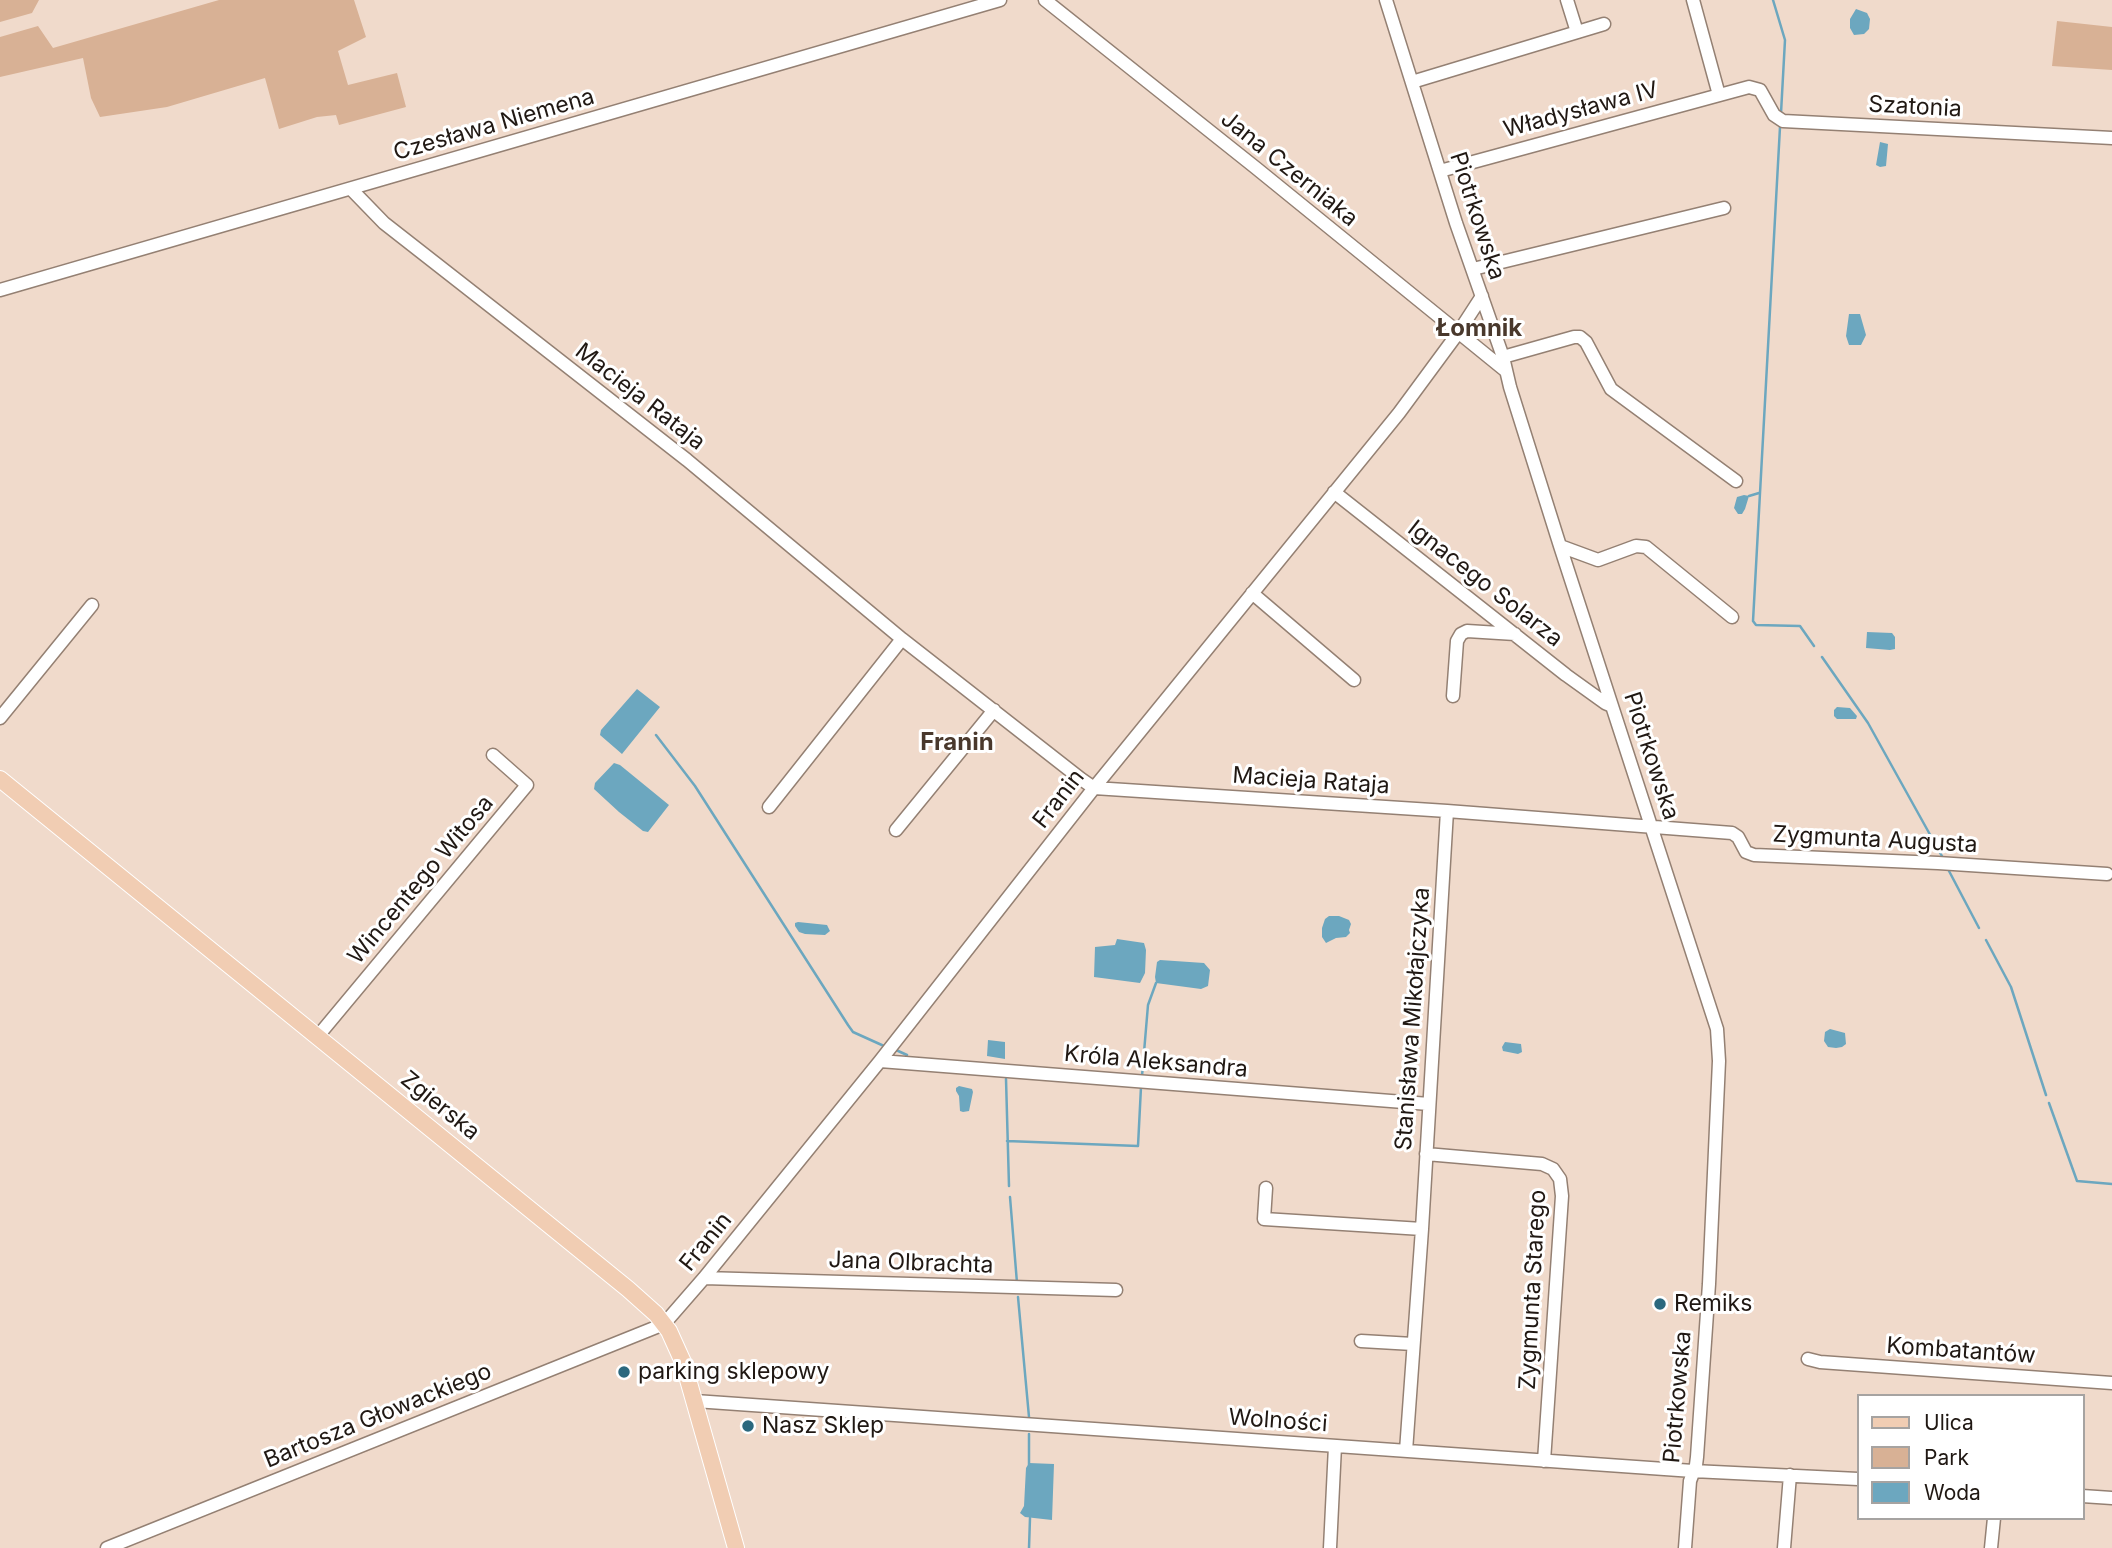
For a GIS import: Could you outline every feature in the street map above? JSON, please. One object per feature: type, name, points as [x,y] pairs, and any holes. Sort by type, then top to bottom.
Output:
[{"type":"main road","name":"Zgierska","points":[[0,779],[642,1300],[664,1324],[683,1362],[736,1548]]},
{"type":"street","name":"Czesława Niemena","points":[[0,290],[1000,0]]},
{"type":"street","name":"Jana Czerniaka","points":[[1045,0],[1506,371]]},
{"type":"street","name":"Piotrkowska","points":[[1386,0],[1503,357],[1560,546],[1719,1038],[1710,1265],[1697,1457],[1690,1481],[1685,1548]]},
{"type":"street","points":[[1567,0],[1577,32]]},
{"type":"street","points":[[1693,0],[1718,95]]},
{"type":"street","points":[[1412,82],[1604,24]]},
{"type":"street","name":"Szatonia","points":[[1733,91],[1749,87],[1760,90],[1774,115],[1783,121],[2112,138]]},
{"type":"street","name":"Władysława IV","points":[[1440,171],[1733,91]]},
{"type":"street","name":"Macieja Rataja","points":[[351,189],[384,223],[687,460],[902,639],[1094,788],[1652,827]]},
{"type":"street","points":[[1473,269],[1724,208]]},
{"type":"street","name":"Franin","points":[[664,1324],[880,1060],[1094,788],[1399,413],[1482,296]]},
{"type":"street","points":[[1503,357],[1580,337],[1586,342],[1611,389],[1735,481]]},
{"type":"street","name":"Ignacego Solarza","points":[[1334,492],[1566,675],[1612,706]]},
{"type":"street","points":[[1560,546],[1598,560],[1636,546],[1646,547],[1732,617]]},
{"type":"street","points":[[1252,593],[1354,680]]},
{"type":"street","points":[[0,718],[92,605]]},
{"type":"street","points":[[1453,696],[1457,641],[1461,634],[1467,631],[1516,634]]},
{"type":"street","points":[[769,807],[902,639]]},
{"type":"street","points":[[896,830],[994,710]]},
{"type":"street","name":"Wincentego Witosa","points":[[318,1037],[527,785],[493,755]]},
{"type":"street","name":"Stanisława Mikołajczyka","points":[[1406,1451],[1447,811]]},
{"type":"street","name":"Zygmunta Augusta","points":[[1652,827],[1732,833],[1738,837],[1746,852],[1754,855],[2107,874]]},
{"type":"street","name":"Króla Aleksandra","points":[[880,1060],[1429,1104]]},
{"type":"street","name":"Zygmunta Starego","points":[[1426,1154],[1542,1164],[1553,1169],[1560,1179],[1562,1196],[1544,1461]]},
{"type":"street","points":[[1266,1188],[1264,1219],[1422,1228]]},
{"type":"street","name":"Jana Olbrachta","points":[[704,1278],[1116,1290]]},
{"type":"street","name":"Bartosza Głowackiego","points":[[107,1548],[664,1324]]},
{"type":"street","points":[[1361,1341],[1413,1344]]},
{"type":"street","name":"Kombatantów","points":[[1808,1359],[2112,1382]]},
{"type":"street","name":"Wolności","points":[[695,1401],[1693,1471],[1856,1479]]},
{"type":"street","points":[[1330,1548],[1335,1446]]},
{"type":"street","points":[[1784,1548],[1790,1475]]},
{"type":"street","points":[[2084,1496],[2112,1498]]},
{"type":"street","points":[[1991,1548],[1994,1520]]},
{"type":"green space","points":[[0,0],[39,0],[32,13],[0,22]]},
{"type":"green space","points":[[219,0],[354,0],[366,37],[338,51],[348,85],[397,73],[406,107],[339,125],[336,115],[317,117],[279,129],[265,78],[167,107],[100,117],[91,98],[83,58],[0,77],[0,37],[38,26],[53,48]]},
{"type":"green space","points":[[2057,21],[2112,27],[2112,70],[2052,66]]},
{"type":"water","points":[[1856,9],[1867,13],[1870,19],[1869,29],[1864,34],[1854,35],[1850,28],[1850,19]]},
{"type":"water","points":[[1880,142],[1888,144],[1886,166],[1880,167],[1876,165]]},
{"type":"water","points":[[1849,314],[1860,314],[1866,335],[1861,345],[1849,345],[1846,336]]},
{"type":"water","points":[[1749,496],[1745,509],[1742,514],[1738,514],[1734,508],[1737,497]]},
{"type":"water","points":[[1867,632],[1892,633],[1895,637],[1895,649],[1866,648]]},
{"type":"water","points":[[637,689],[660,707],[622,754],[600,735],[601,730]]},
{"type":"water","points":[[1837,707],[1850,708],[1857,716],[1856,719],[1837,719],[1834,710]]},
{"type":"water","points":[[614,763],[669,805],[648,832],[619,812],[594,789],[595,783]]},
{"type":"water","points":[[1329,916],[1349,920],[1350,933],[1346,937],[1326,943],[1322,937],[1322,928]]},
{"type":"water","points":[[798,922],[827,925],[830,931],[825,935],[805,934],[799,932],[795,926]]},
{"type":"water","points":[[1117,939],[1144,943],[1145,973],[1140,983],[1094,977],[1095,947],[1115,945]]},
{"type":"water","points":[[1157,962],[1204,963],[1210,970],[1208,986],[1201,989],[1156,983]]},
{"type":"water","points":[[1830,1029],[1845,1033],[1846,1044],[1836,1048],[1828,1047],[1824,1041],[1825,1032]]},
{"type":"water","points":[[988,1040],[1005,1042],[1005,1059],[987,1056]]},
{"type":"water","points":[[1505,1042],[1521,1044],[1522,1052],[1518,1054],[1503,1051]]},
{"type":"water","points":[[959,1086],[972,1089],[969,1111],[960,1111],[956,1091]]},
{"type":"water","points":[[1029,1463],[1054,1464],[1052,1520],[1025,1517],[1020,1513],[1024,1506],[1026,1468]]},
{"type":"waterway","points":[[1773,0],[1785,40],[1781,113]]},
{"type":"waterway","points":[[1780,127],[1753,621],[1756,625],[1800,626],[1814,646]]},
{"type":"waterway","points":[[1749,496],[1759,493]]},
{"type":"waterway","points":[[1822,657],[1868,723],[1943,858]]},
{"type":"waterway","points":[[656,735],[695,786],[853,1032],[884,1046]]},
{"type":"waterway","points":[[1949,871],[1979,928]]},
{"type":"waterway","points":[[1986,940],[2011,987],[2046,1095]]},
{"type":"waterway","points":[[1142,1076],[1148,1005],[1156,983]]},
{"type":"waterway","points":[[896,1050],[907,1055]]},
{"type":"waterway","points":[[1006,1079],[1009,1186]]},
{"type":"waterway","points":[[1007,1141],[1138,1146],[1141,1087]]},
{"type":"waterway","points":[[2049,1103],[2077,1181],[2112,1184]]},
{"type":"waterway","points":[[1010,1197],[1017,1283]]},
{"type":"waterway","points":[[1018,1297],[1029,1417]]},
{"type":"waterway","points":[[1029,1434],[1029,1465]]},
{"type":"waterway","points":[[1029,1548],[1030,1518]]},
{"type":"place","name":"Remiks","points":[[1660,1304]]},
{"type":"place","name":"parking sklepowy","points":[[624,1372]]},
{"type":"place","name":"Nasz Sklep","points":[[748,1426]]},
{"type":"district","name":"Łomnik","points":[[1479,329]]},
{"type":"district","name":"Franin","points":[[957,743]]}]
